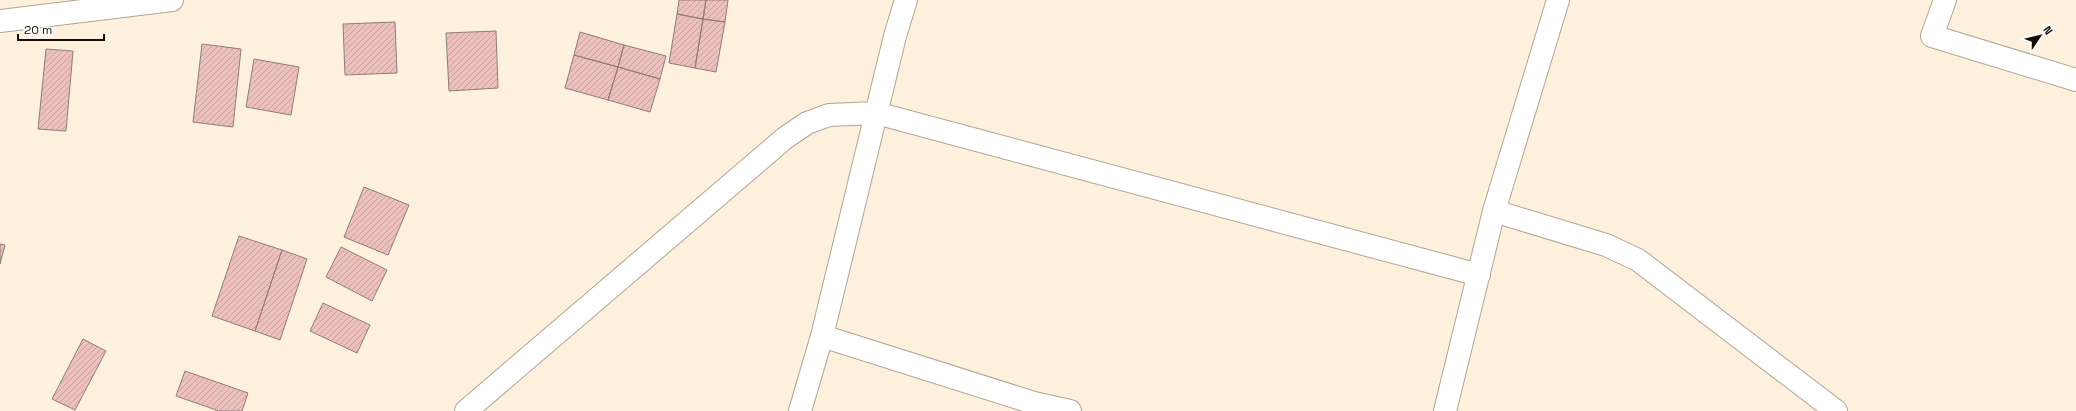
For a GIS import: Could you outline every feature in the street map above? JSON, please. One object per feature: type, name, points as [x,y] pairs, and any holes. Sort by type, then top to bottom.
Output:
[{"type":"street","points":[[0,21],[172,0]]},
{"type":"street","points":[[800,411],[822,336],[895,36],[906,0]]},
{"type":"street","points":[[1445,411],[1494,211],[1558,0]]},
{"type":"street","points":[[1945,0],[1932,36],[2076,80]]},
{"type":"street","points":[[466,411],[785,138],[807,124],[829,115],[876,113],[1479,275]]},
{"type":"street","points":[[1494,211],[1606,245],[1638,260],[1836,411]]},
{"type":"street","points":[[822,336],[1033,407],[1070,411]]},
{"type":"building","points":[[679,0],[706,0],[703,19],[677,14]]},
{"type":"building","points":[[706,0],[728,0],[725,22],[703,19]]},
{"type":"building","points":[[677,14],[703,19],[695,68],[669,63]]},
{"type":"building","points":[[703,19],[725,22],[716,72],[695,68]]},
{"type":"building","points":[[395,22],[397,73],[345,75],[343,24]]},
{"type":"building","points":[[496,31],[498,88],[449,91],[446,33]]},
{"type":"building","points":[[580,32],[624,45],[618,67],[574,55]]},
{"type":"building","points":[[202,44],[241,49],[233,127],[193,122]]},
{"type":"building","points":[[624,45],[666,56],[660,79],[618,67]]},
{"type":"building","points":[[46,49],[73,51],[66,131],[38,129]]},
{"type":"building","points":[[574,55],[618,67],[608,100],[565,88]]},
{"type":"building","points":[[254,59],[299,67],[291,115],[246,107]]},
{"type":"building","points":[[618,67],[660,79],[650,112],[608,100]]},
{"type":"building","points":[[364,187],[409,205],[388,255],[344,237]]},
{"type":"building","points":[[239,236],[282,250],[255,331],[212,316]]},
{"type":"building","points":[[0,244],[5,245],[0,264]]},
{"type":"building","points":[[341,247],[387,270],[372,301],[326,277]]},
{"type":"building","points":[[282,250],[307,259],[280,340],[255,331]]},
{"type":"building","points":[[323,303],[370,325],[357,353],[310,331]]},
{"type":"building","points":[[83,339],[106,351],[75,410],[52,399]]},
{"type":"building","points":[[185,371],[248,393],[242,411],[219,411],[176,396]]}]
